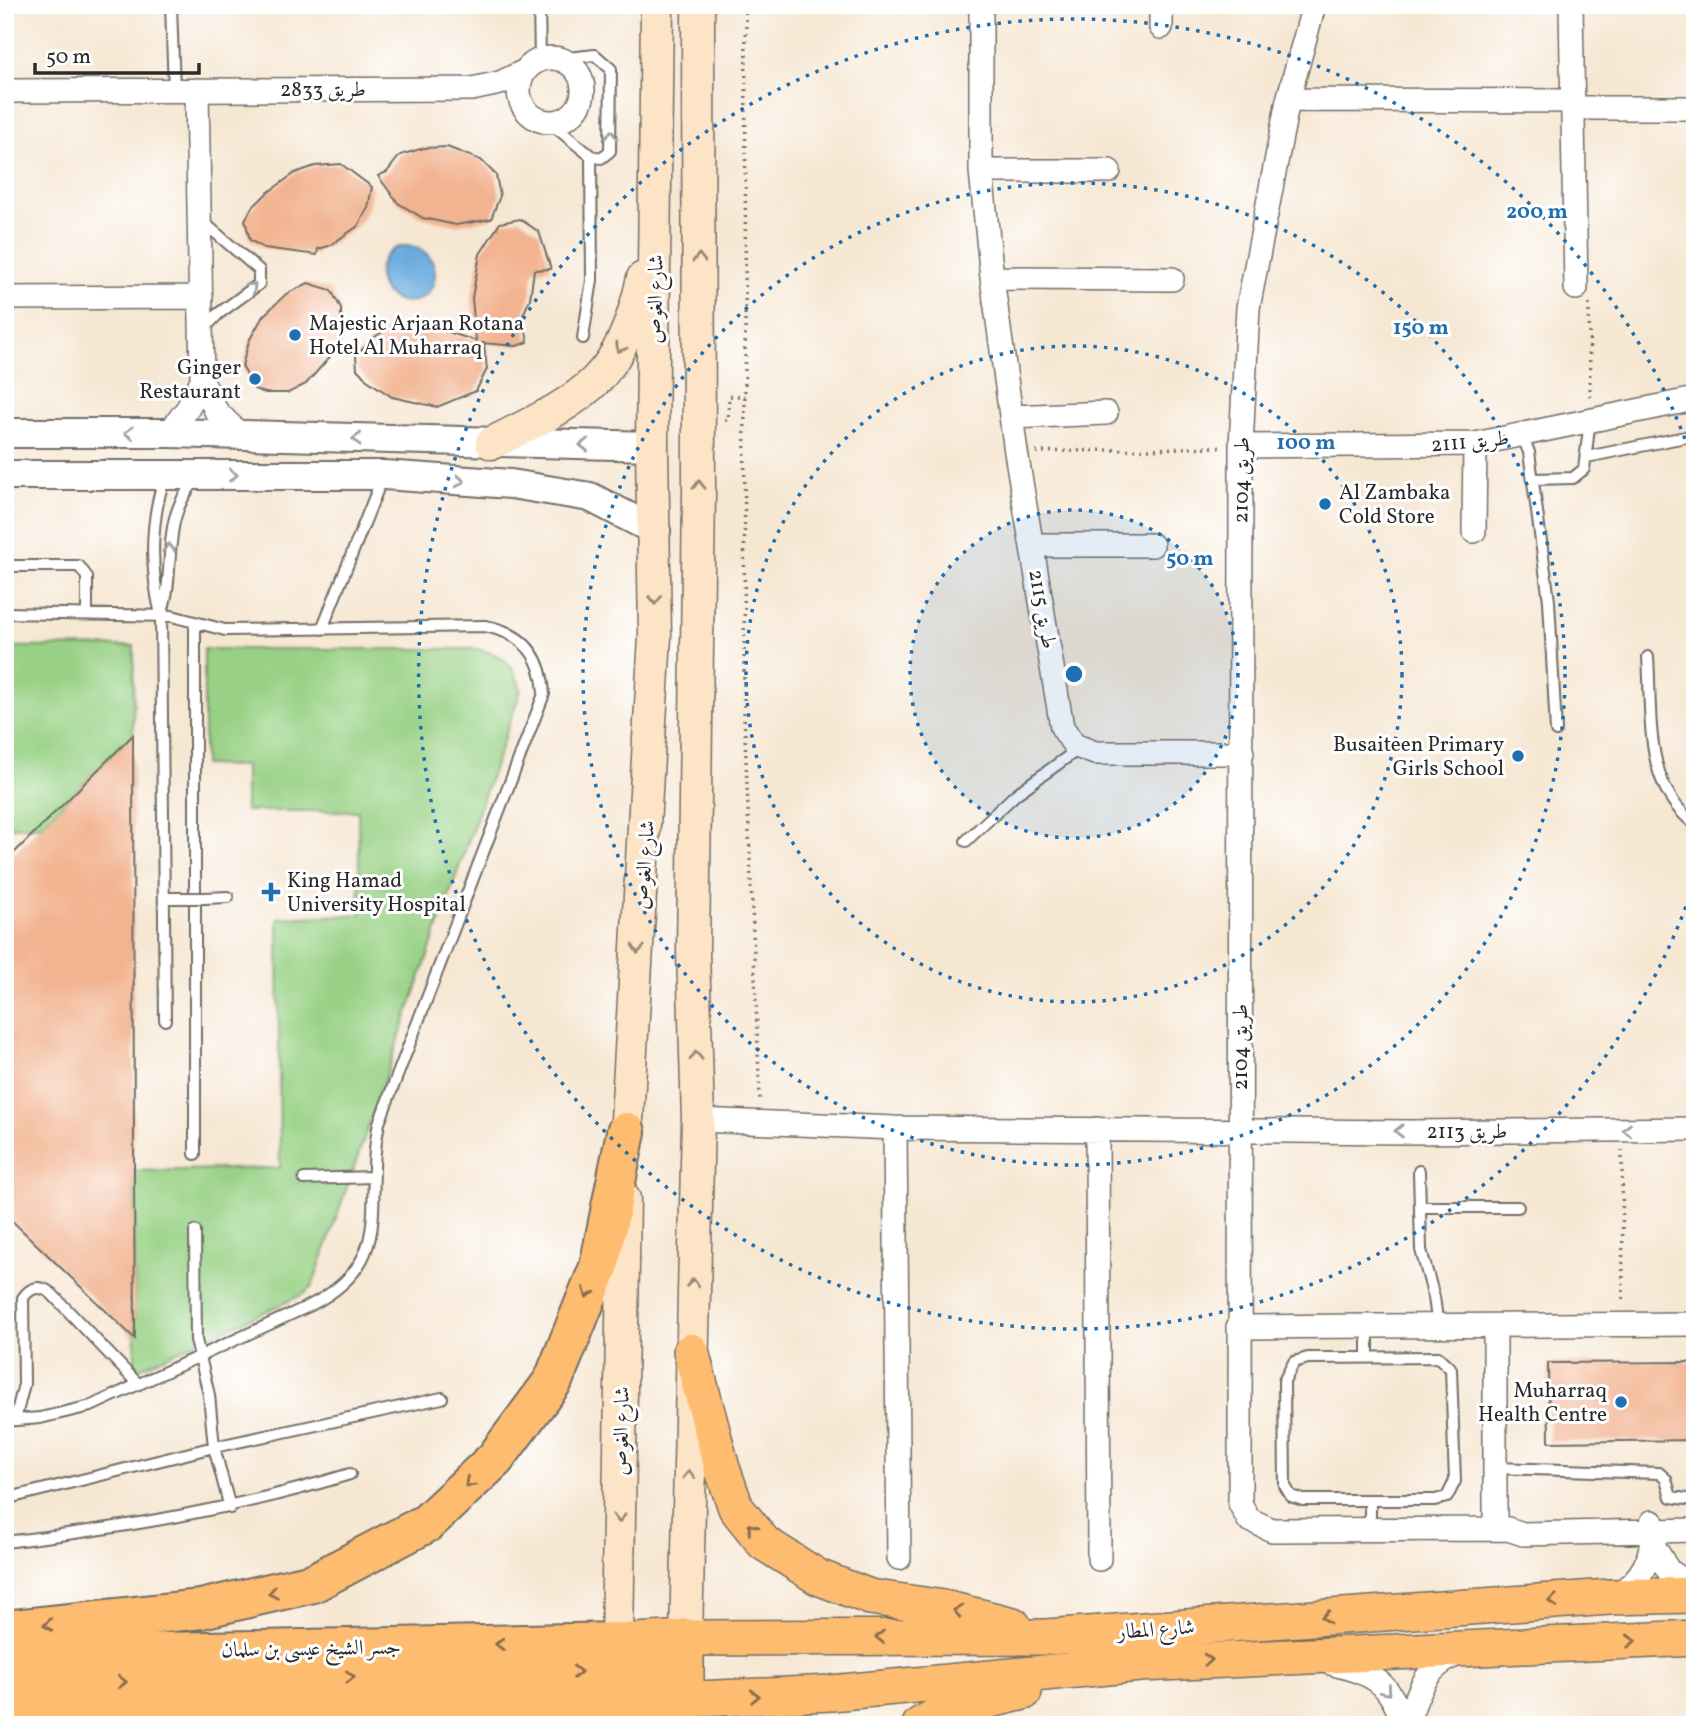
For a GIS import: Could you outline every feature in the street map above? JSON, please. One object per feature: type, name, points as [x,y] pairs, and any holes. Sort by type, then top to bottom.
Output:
[{"type":"highway","points":[[5,1630],[201,1609],[313,1583],[427,1523],[495,1458],[553,1381],[599,1267],[626,1132]]},
{"type":"highway","points":[[646,1695],[686,1638]]},
{"type":"highway","name":"جسر الشيخ عيسى بن سلمان","points":[[5,1659],[165,1652],[646,1695]]},
{"type":"highway","points":[[5,1685],[646,1695]]},
{"type":"highway","points":[[5,1714],[183,1721],[646,1695]]},
{"type":"main road","name":"شارع الغوص","points":[[646,1695],[626,1132],[646,820],[656,531],[652,446],[657,212],[657,5]]},
{"type":"main road","name":"شارع الغوص","points":[[686,1638],[698,1120],[693,951],[699,493],[698,5]]},
{"type":"main road","points":[[492,443],[558,410],[591,388],[624,345],[637,308],[657,212]]},
{"type":"main road","points":[[652,446],[669,466],[678,488],[683,905],[693,951]]},
{"type":"main road","points":[[691,1352],[722,1468],[736,1507],[764,1544],[818,1577],[870,1597],[993,1618],[1046,1637]]},
{"type":"main road","name":"شارع المطار","points":[[686,1638],[1046,1637],[1610,1597],[1695,1595]]},
{"type":"main road","name":"شارع المطار","points":[[646,1695],[831,1693],[1140,1664],[1476,1646],[1695,1638]]},
{"type":"main road","points":[[920,1725],[945,1712],[1140,1664]]},
{"type":"street","name":"طريق 2115","points":[[981,5],[981,171],[992,278],[1016,452],[1062,727],[1070,741],[1080,748]]},
{"type":"street","name":"طريق 2104","points":[[1314,5],[1288,100],[1248,308],[1241,446],[1238,625],[1242,753],[1239,1494],[1248,1519],[1272,1530],[1370,1530]]},
{"type":"street","points":[[1571,5],[1576,288]]},
{"type":"street","name":"طريق 2833","points":[[5,90],[472,89],[500,83],[541,63]]},
{"type":"street","points":[[541,63],[575,68],[583,85],[583,95],[574,112],[567,118],[548,121],[539,119],[524,107],[519,89],[541,63]]},
{"type":"street","name":"طريق 2833","points":[[472,89],[499,95],[524,107]]},
{"type":"street","points":[[185,90],[199,216],[202,380],[216,411],[240,435]]},
{"type":"street","points":[[1288,100],[1695,108]]},
{"type":"street","points":[[981,171],[1110,171]]},
{"type":"street","points":[[992,278],[1172,279]]},
{"type":"street","points":[[5,298],[201,297]]},
{"type":"street","points":[[169,433],[188,408],[202,380]]},
{"type":"street","name":"طريق 2111","points":[[1241,446],[1475,444],[1695,399]]},
{"type":"street","points":[[1011,417],[1105,413]]},
{"type":"street","points":[[5,433],[169,433],[652,446]]},
{"type":"street","points":[[165,475],[200,450],[240,435]]},
{"type":"street","points":[[1474,531],[1475,444]]},
{"type":"street","points":[[5,475],[384,475],[511,484],[590,497],[656,531]]},
{"type":"street","name":"طريق 2115","points":[[1032,545],[1152,545]]},
{"type":"street","points":[[1080,748],[1095,753],[1242,753]]},
{"type":"street","points":[[698,1120],[895,1128],[1240,1131]]},
{"type":"street","points":[[895,1128],[899,1558]]},
{"type":"street","points":[[1097,1129],[1099,1559]]},
{"type":"street","name":"طريق 2113","points":[[1240,1131],[1695,1129]]},
{"type":"street","points":[[1238,1327],[1695,1324]]},
{"type":"street","points":[[1495,1326],[1496,1468],[1501,1529]]},
{"type":"street","points":[[1653,1533],[1695,1521]]},
{"type":"street","points":[[1370,1530],[1501,1529],[1523,1524],[1653,1533],[1695,1530]]},
{"type":"street","points":[[1653,1533],[1668,1570],[1695,1588]]},
{"type":"street","points":[[1610,1597],[1639,1577],[1653,1533]]},
{"type":"street","points":[[1406,1725],[1426,1676],[1442,1660],[1476,1646]]},
{"type":"street","points":[[1307,1656],[1377,1679],[1391,1692],[1406,1725]]},
{"type":"lane","points":[[171,5],[185,90]]},
{"type":"lane","points":[[539,5],[541,63],[596,55],[611,69],[610,151],[601,158],[590,156],[548,121]]},
{"type":"lane","points":[[583,338],[592,280],[590,156]]},
{"type":"lane","points":[[199,216],[210,231],[259,270],[261,278],[259,284],[218,314],[201,332]]},
{"type":"lane","points":[[1533,480],[1573,478],[1584,469],[1590,420]]},
{"type":"lane","points":[[1587,457],[1695,435]]},
{"type":"lane","points":[[1522,436],[1529,452],[1549,601],[1556,731]]},
{"type":"lane","points":[[164,1020],[161,615],[155,585],[153,533],[165,475]]},
{"type":"lane","points":[[161,615],[168,584],[173,518],[180,502],[201,475]]},
{"type":"lane","points":[[322,629],[384,475]]},
{"type":"lane","points":[[5,566],[79,566],[87,577],[87,614]]},
{"type":"lane","points":[[5,613],[161,615],[225,630],[485,626],[505,630],[522,640],[536,655],[543,674],[544,694],[538,713],[379,1123],[373,1231],[365,1256],[351,1278],[332,1295],[200,1357],[138,1384],[78,1410],[10,1421],[24,1384],[23,1298],[33,1288],[40,1287],[52,1294],[138,1384]]},
{"type":"lane","points":[[195,624],[195,1154]]},
{"type":"lane","points":[[1648,657],[1656,771],[1664,792],[1695,824]]},
{"type":"lane","points":[[966,841],[1016,794],[1080,748]]},
{"type":"lane","points":[[164,898],[228,897]]},
{"type":"lane","points":[[1419,1171],[1422,1260],[1434,1297],[1438,1327]]},
{"type":"lane","points":[[304,1179],[374,1177]]},
{"type":"lane","points":[[1420,1207],[1518,1207]]},
{"type":"lane","points":[[195,1231],[196,1340],[209,1395],[214,1447],[230,1507]]},
{"type":"lane","points":[[1368,1328],[1368,1357]]},
{"type":"lane","points":[[1438,1357],[1451,1369],[1455,1481],[1451,1492],[1441,1500],[1370,1500],[1303,1500],[1291,1496],[1285,1486],[1285,1373],[1294,1362],[1308,1358],[1438,1357]]},
{"type":"lane","points":[[5,1499],[214,1447],[442,1398]]},
{"type":"lane","points":[[1496,1468],[1658,1473],[1666,1479],[1669,1495],[1674,1500],[1695,1500]]},
{"type":"lane","points":[[5,1542],[143,1525],[230,1507],[350,1474]]},
{"type":"lane","points":[[1370,1500],[1370,1530]]},
{"type":"path","points":[[746,5],[744,712],[761,1124]]},
{"type":"path","points":[[1576,288],[1590,305],[1590,420]]},
{"type":"path","points":[[1016,452],[1241,446]]},
{"type":"path","points":[[1622,1130],[1623,1325]]},
{"type":"green space","points":[[134,646],[133,735],[41,826],[5,827],[5,647]]},
{"type":"green space","points":[[204,649],[477,649],[501,657],[515,673],[521,690],[312,1287],[302,1295],[135,1370],[134,1171],[280,1168],[278,918],[360,915],[358,811],[245,811],[245,766],[204,765]]},
{"type":"water","points":[[401,246],[413,246],[427,254],[435,268],[433,285],[427,294],[413,302],[401,302],[384,290],[379,280],[379,268],[391,251]]},
{"type":"building","points":[[447,147],[481,160],[496,175],[500,196],[491,219],[456,225],[423,218],[398,203],[378,176],[387,172],[400,155],[424,148]]},
{"type":"building","points":[[341,164],[372,187],[368,208],[358,226],[329,246],[318,249],[317,255],[264,248],[250,240],[245,220],[251,209],[266,194],[295,173],[315,166]]},
{"type":"building","points":[[520,219],[539,232],[551,269],[534,270],[530,299],[523,315],[528,342],[517,346],[481,343],[484,344],[487,369],[476,391],[437,407],[392,397],[367,380],[357,369],[356,356],[373,338],[386,330],[411,324],[430,326],[476,341],[472,298],[480,254],[500,223]]},
{"type":"building","name":"Majestic Arjaan Rotana Hotel Al Muharraq","points":[[308,283],[331,290],[341,308],[341,344],[306,384],[288,393],[265,393],[254,389],[242,366],[249,341],[263,316],[286,294]]},
{"type":"building","points":[[133,735],[135,1339],[5,1214],[5,862]]},
{"type":"building","name":"Muharraq Health Centre","points":[[1695,1362],[1695,1440],[1549,1442],[1548,1363]]},
{"type":"place","name":"Majestic Arjaan Rotana Hotel Al Muharraq","points":[[295,335]]},
{"type":"place","name":"Ginger Restaurant","points":[[255,379]]},
{"type":"place","name":"Al Zambaka Cold Store","points":[[1325,504]]},
{"type":"place","name":"Busaiteen Primary Girls School","points":[[1518,756]]},
{"type":"place","name":"King Hamad University Hospital","points":[[271,892]]},
{"type":"place","name":"Muharraq Health Centre","points":[[1621,1402]]}]
